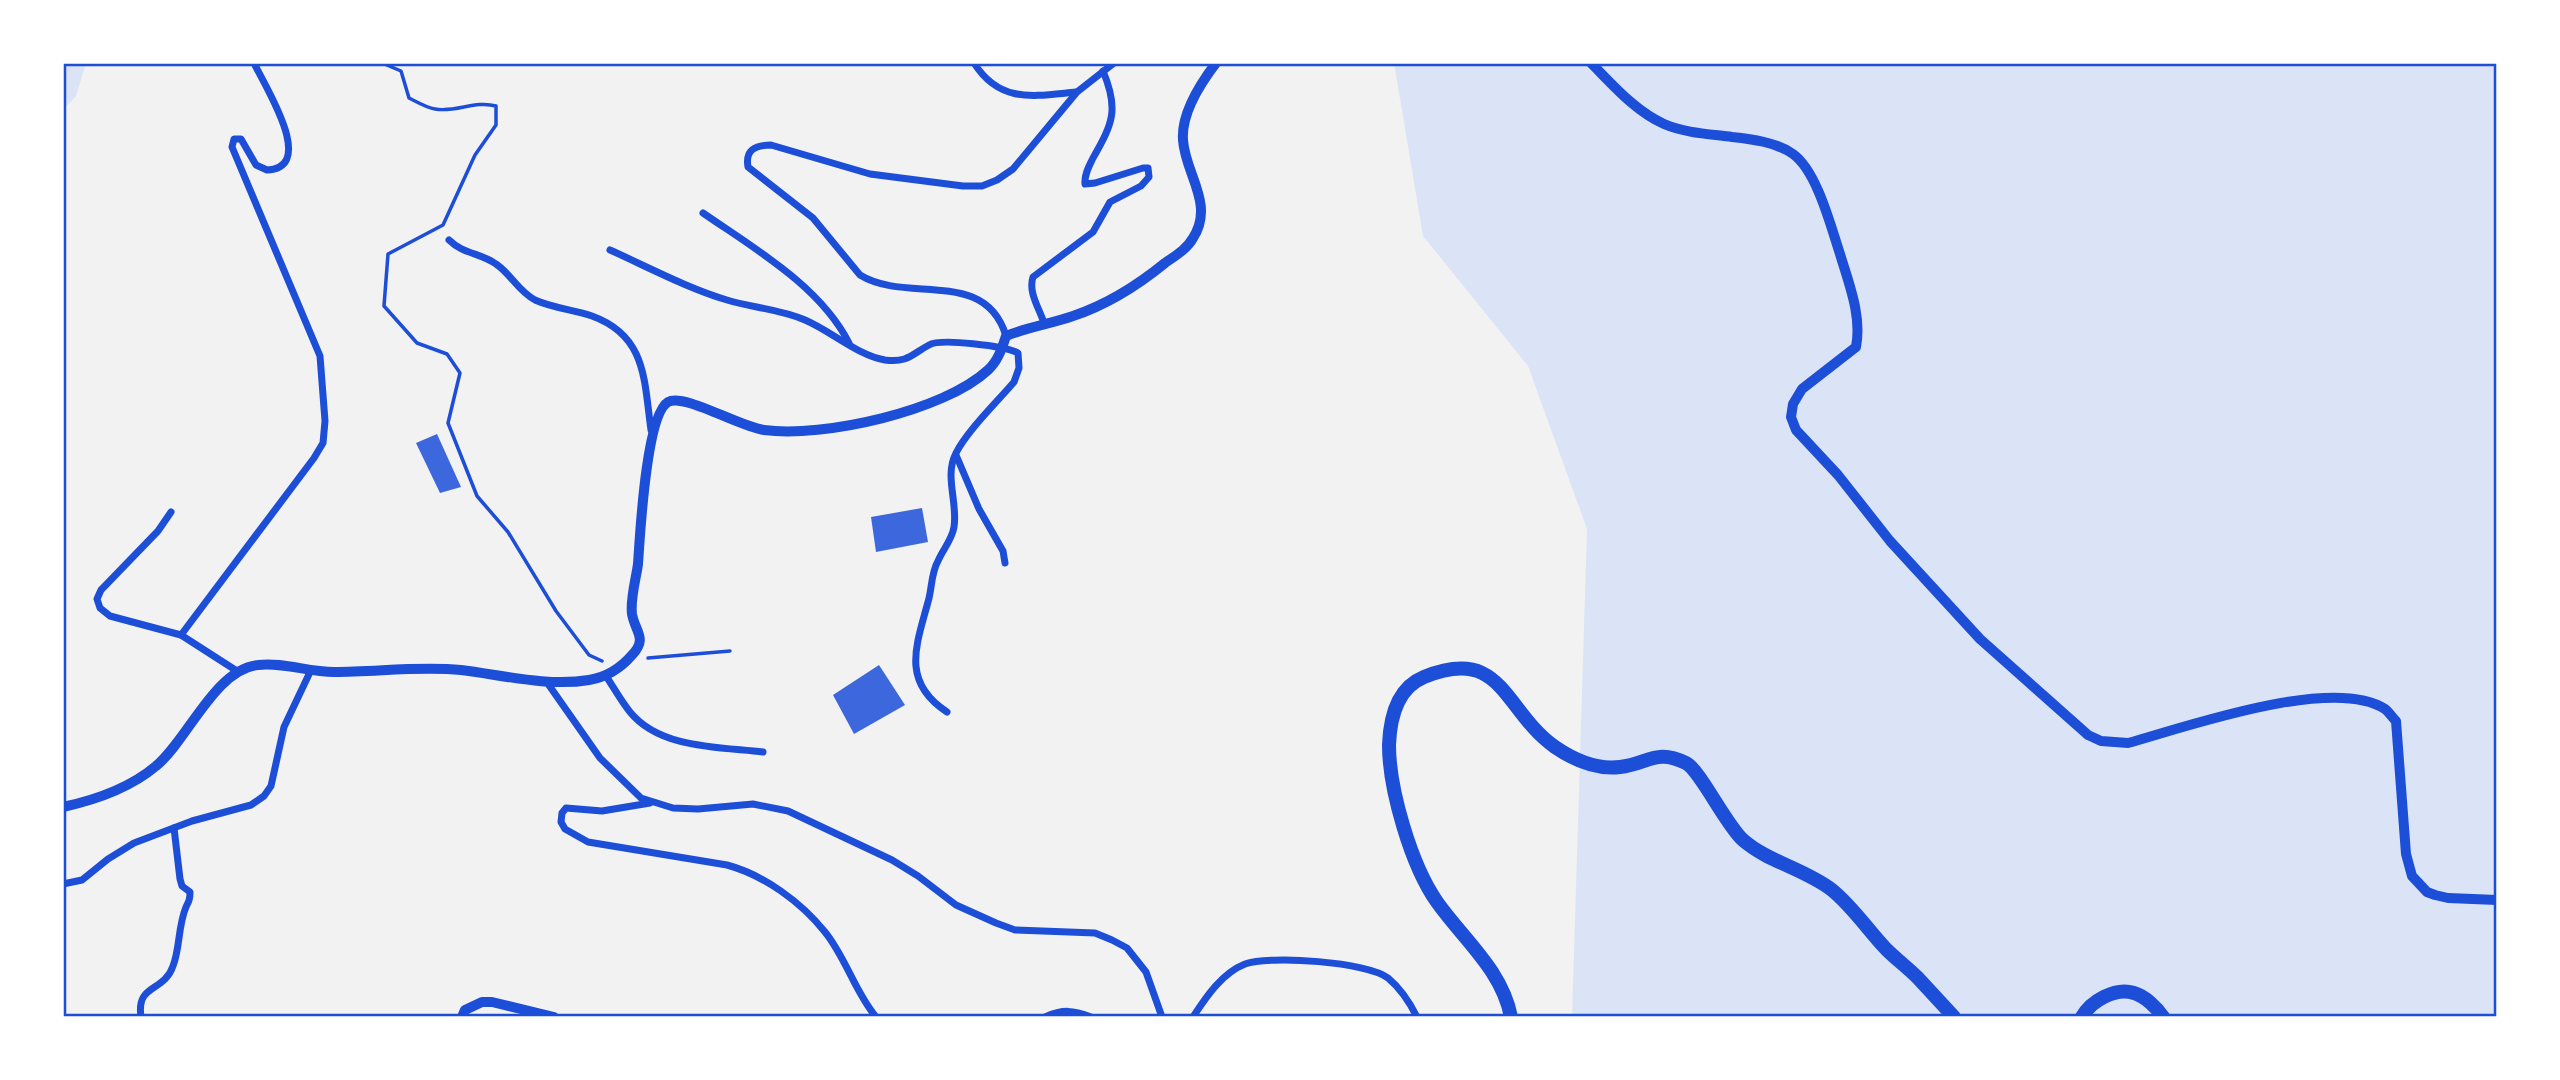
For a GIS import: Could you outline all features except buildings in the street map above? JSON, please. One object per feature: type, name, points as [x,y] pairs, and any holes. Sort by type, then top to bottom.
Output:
[{"type":"highway","points":[[1511,1017],[1508,999],[1490,966],[1470,946],[1435,899],[1403,825],[1392,778],[1389,744],[1393,715],[1400,697],[1415,681],[1444,669],[1468,667],[1493,678],[1531,725],[1555,747],[1593,767],[1620,767],[1664,754],[1689,764],[1743,840],[1832,890],[1954,1017]]},
{"type":"highway","points":[[2082,1017],[2085,1011],[2102,998],[2117,992],[2134,992],[2146,999],[2163,1017]]},
{"type":"street","points":[[181,635],[323,443],[325,421],[320,356],[232,147],[234,139],[241,139],[256,165],[267,170],[284,166],[287,161],[287,131],[254,63]]},
{"type":"street","points":[[974,63],[990,84],[1004,92],[1021,96],[1077,92]]},
{"type":"street","points":[[980,63],[980,73]]},
{"type":"street","points":[[63,807],[105,795],[158,765],[204,706],[237,671],[255,665],[275,664],[332,672],[439,668],[569,682],[606,676],[618,669],[639,645],[640,631],[632,614],[640,509],[653,438],[663,407],[670,401],[684,400],[694,403],[746,427],[793,433],[819,431],[897,414],[968,384],[989,369],[1006,337],[1002,322],[993,311],[970,296],[942,289],[895,288],[870,281],[860,275],[813,218],[748,167],[747,157],[751,149],[759,145],[771,145],[881,176],[982,186],[997,180],[1023,159],[1077,92],[1114,63]]},
{"type":"street","points":[[1006,337],[1044,323],[1075,316],[1118,295],[1142,281],[1189,245],[1202,210],[1198,188],[1182,142],[1183,127],[1200,83],[1216,63]]},
{"type":"street","points":[[1591,63],[1646,115],[1688,131],[1746,139],[1781,148],[1795,155],[1808,174],[1825,205],[1854,302],[1858,335],[1856,347],[1802,389],[1793,404],[1791,417],[1796,430],[1838,475],[1890,541],[1980,639],[2088,735],[2114,744],[2127,743],[2274,704],[2343,698],[2386,709],[2396,721],[2406,854],[2412,876],[2427,892],[2435,895],[2497,901]]},
{"type":"street","points":[[1044,323],[1032,293],[1033,277],[1093,232],[1103,210],[1110,202],[1141,186],[1149,177],[1148,168],[1143,168],[1086,184],[1085,178],[1090,164],[1107,131],[1113,111],[1113,94],[1103,71]]},
{"type":"street","points":[[703,213],[793,276],[839,324],[849,344]]},
{"type":"street","points":[[449,240],[464,252],[500,266],[521,290],[535,299],[591,316],[624,334],[636,350],[643,370],[653,438]]},
{"type":"street","points":[[610,250],[724,300],[783,312],[805,320],[884,360],[911,358],[930,344],[941,342],[1002,348],[1018,353],[1020,359],[1014,382],[955,454],[951,482],[954,528],[933,572],[930,594],[917,640],[915,668],[924,691],[932,702],[947,712]]},
{"type":"street","points":[[955,454],[979,509],[1003,551],[1005,563]]},
{"type":"street","points":[[171,512],[158,531],[101,590],[97,599],[100,608],[110,616],[181,635],[237,671]]},
{"type":"street","points":[[63,884],[82,880],[108,859],[134,844],[174,828],[251,805],[264,796],[271,786],[284,727],[311,670]]},
{"type":"street","points":[[606,676],[631,714],[656,734],[694,743],[763,752]]},
{"type":"street","points":[[545,680],[600,758],[634,793],[650,803],[673,808],[753,804],[788,811],[892,860],[956,905],[996,923],[1027,932],[1095,933],[1112,940],[1127,948],[1146,972],[1163,1017]]},
{"type":"street","points":[[650,803],[602,811],[566,808],[561,822],[565,829],[588,842],[727,865],[744,870],[770,885],[792,900],[826,933],[876,1017]]},
{"type":"street","points":[[141,1017],[138,1004],[141,998],[161,983],[173,967],[182,920],[190,901],[190,892],[182,886],[180,879],[174,828]]},
{"type":"street","points":[[1193,1017],[1207,994],[1244,964],[1288,961],[1323,962],[1377,972],[1389,979],[1417,1017]]},
{"type":"street","points":[[462,1017],[465,1010],[482,1002],[554,1017]]},
{"type":"street","points":[[1045,1017],[1063,1010],[1073,1010],[1091,1017]]},
{"type":"path","points":[[382,63],[401,71],[409,98],[434,109],[453,109],[483,103],[496,106],[496,125],[475,155],[443,225],[388,254],[384,306],[417,343],[447,354],[460,373],[447,423],[477,496],[508,532],[556,611],[589,654],[618,669]]},
{"type":"path","points":[[644,659],[730,651]]},
{"type":"shaded area","points":[[63,63],[86,63],[76,96],[63,110]]},
{"type":"shaded area","points":[[1394,63],[2497,63],[2497,1017],[1572,1017],[1587,529],[1528,366],[1423,236]]}]
